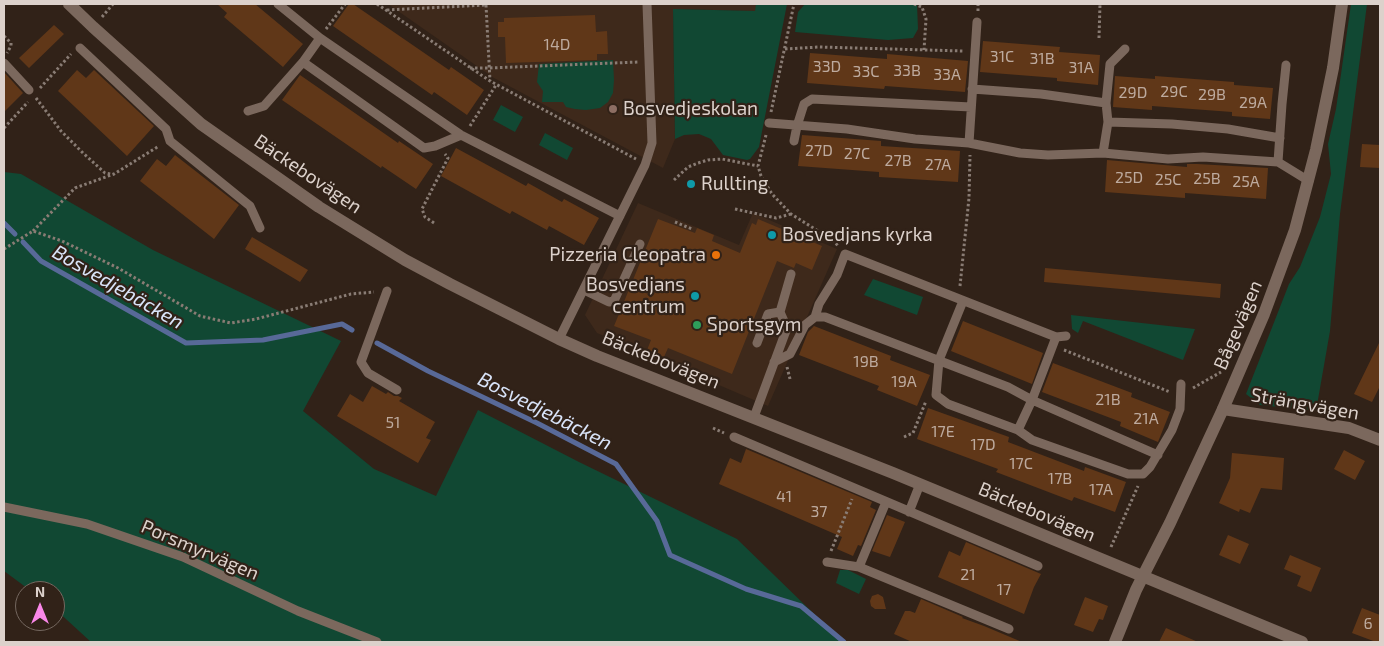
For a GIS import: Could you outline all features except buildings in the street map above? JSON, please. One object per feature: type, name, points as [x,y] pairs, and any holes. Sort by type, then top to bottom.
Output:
[{"type":"street","name":"Bäckebovägen","points":[[69,4],[202,124],[319,207],[405,260],[450,284],[559,339],[598,356],[920,484],[1302,642]]},
{"type":"street","name":"Bågevägen","points":[[1115,642],[1136,590],[1157,551],[1223,409],[1264,314],[1295,230],[1309,181],[1333,68],[1342,4]]},
{"type":"street","name":"Strängvägen","points":[[1223,409],[1348,428],[1380,440]]},
{"type":"lane","points":[[278,4],[320,38],[461,135],[620,216]]},
{"type":"lane","points":[[559,339],[645,165],[652,143],[647,4]]},
{"type":"lane","points":[[969,142],[977,22]]},
{"type":"lane","points":[[248,111],[264,106],[303,62],[320,38]]},
{"type":"lane","points":[[1103,153],[1108,122],[1106,104],[1110,64],[1125,48]]},
{"type":"lane","points":[[76,50],[166,129],[170,141],[250,206],[260,228]]},
{"type":"lane","points":[[4,61],[32,92]]},
{"type":"lane","points":[[303,62],[424,148],[435,146],[461,135]]},
{"type":"lane","points":[[1278,162],[1286,65]]},
{"type":"lane","points":[[972,89],[1042,94],[1106,104]]},
{"type":"lane","points":[[794,141],[804,104],[812,99],[971,107]]},
{"type":"lane","points":[[1108,122],[1172,124],[1228,129],[1280,138]]},
{"type":"lane","points":[[769,123],[847,129],[915,139],[969,142],[1020,153],[1048,155],[1103,153],[1168,159],[1203,157],[1278,162],[1309,181]]},
{"type":"lane","points":[[584,290],[609,302],[614,301],[640,244]]},
{"type":"lane","points":[[774,362],[790,354],[805,325],[815,317],[819,304],[837,275],[845,254],[1056,337],[1066,336]]},
{"type":"lane","points":[[754,417],[787,328],[780,312],[791,274]]},
{"type":"lane","points":[[387,291],[361,362],[368,373],[397,390]]},
{"type":"lane","points":[[961,300],[939,360],[936,395],[948,404],[1018,430],[1032,440],[1128,474],[1143,474],[1158,455],[1172,430],[1180,409],[1181,384]]},
{"type":"lane","points":[[757,342],[768,314],[780,312]]},
{"type":"lane","points":[[815,317],[825,317],[1008,387],[1032,400],[1158,455]]},
{"type":"lane","points":[[1018,430],[1032,400],[1056,337]]},
{"type":"lane","points":[[734,437],[1038,566]]},
{"type":"lane","points":[[909,512],[920,484]]},
{"type":"lane","points":[[859,567],[886,502]]},
{"type":"lane","name":"Porsmyrvägen","points":[[4,507],[87,524],[183,557],[298,611],[377,642]]},
{"type":"lane","points":[[826,562],[859,567],[1009,629]]},
{"type":"path","points":[[93,27],[114,4]]},
{"type":"path","points":[[320,38],[346,4]]},
{"type":"path","points":[[377,4],[490,82],[645,165]]},
{"type":"path","points":[[387,10],[486,4],[490,82]]},
{"type":"path","points":[[914,4],[922,7],[926,19],[924,50]]},
{"type":"path","points":[[1099,38],[1100,4]]},
{"type":"path","points":[[4,36],[12,46],[4,61]]},
{"type":"path","points":[[784,48],[819,47],[964,51],[975,45]]},
{"type":"path","points":[[4,128],[32,92],[76,50]]},
{"type":"path","points":[[470,68],[642,62]]},
{"type":"path","points":[[461,135],[469,128],[496,85]]},
{"type":"path","points":[[32,92],[61,131],[105,173],[114,174]]},
{"type":"path","points":[[4,249],[33,231],[75,188],[114,174],[161,144],[170,141]]},
{"type":"path","points":[[961,300],[970,175],[969,142]]},
{"type":"path","points":[[434,223],[425,217],[422,210],[448,158]]},
{"type":"path","points":[[674,180],[688,167],[708,160],[722,159],[758,166]]},
{"type":"path","points":[[735,209],[776,218],[791,214]]},
{"type":"path","points":[[675,222],[692,229]]},
{"type":"path","points":[[33,231],[62,241],[118,268],[200,316],[231,323],[256,319],[351,294],[387,291]]},
{"type":"path","points":[[1056,337],[1061,348],[1181,396],[1221,372]]},
{"type":"path","points":[[904,436],[914,433],[927,400]]},
{"type":"path","points":[[1111,547],[1143,474]]},
{"type":"path","points":[[826,562],[856,489]]},
{"type":"shaded area","name":"Bosvedjeskolan","points":[[388,4],[756,4],[756,11],[673,9],[675,139],[663,168],[494,78]]},
{"type":"shaded area","points":[[638,203],[739,245],[753,213],[837,249],[768,406],[597,333],[585,315]]},
{"type":"green space","points":[[756,4],[787,4],[759,147],[750,159],[747,160],[723,155],[711,139],[699,134],[684,135],[675,139],[673,9],[755,11]]},
{"type":"green space","points":[[805,4],[917,4],[918,29],[913,38],[888,40],[795,32],[798,12]]},
{"type":"green space","points":[[1351,4],[1367,4],[1340,214],[1330,331],[1316,411],[1260,405],[1246,394],[1289,284],[1300,267],[1320,217],[1331,174],[1328,144],[1336,109]]},
{"type":"green space","points":[[613,60],[613,93],[608,102],[600,108],[575,109],[566,107],[563,102],[542,102],[543,91],[537,82],[539,64]]},
{"type":"green space","points":[[501,105],[523,117],[515,132],[493,120]]},
{"type":"green space","points":[[545,133],[573,148],[567,160],[539,145]]},
{"type":"green space","points":[[4,172],[21,174],[153,250],[341,341],[303,411],[374,469],[436,496],[478,410],[579,462],[737,539],[843,642],[91,642],[65,618],[65,581],[18,581],[4,571]]},
{"type":"green space","points":[[873,279],[923,297],[917,315],[864,295]]},
{"type":"green space","points":[[1071,315],[1195,329],[1183,360],[1083,321],[1078,333],[1072,329]]},
{"type":"green space","points":[[840,570],[848,570],[866,579],[859,594],[836,583]]},
{"type":"waterway","name":"Bosvedjebäcken","points":[[4,223],[15,234]]},
{"type":"waterway","name":"Bosvedjebäcken","points":[[23,242],[41,261],[186,343],[263,340],[342,324],[352,330]]},
{"type":"waterway","name":"Bosvedjebäcken","points":[[377,343],[428,371],[537,423],[616,464],[657,521],[670,555],[746,589],[801,606],[844,642]]},
{"type":"place","name":"Bosvedjeskolan","points":[[613,109]]},
{"type":"place","name":"Rullting","points":[[691,184]]},
{"type":"place","name":"Bosvedjans kyrka","points":[[772,235]]},
{"type":"place","name":"Pizzeria Cleopatra","points":[[716,255]]},
{"type":"place","name":"Bosvedjans centrum","points":[[695,296]]},
{"type":"place","name":"Sportsgym","points":[[697,325]]}]
